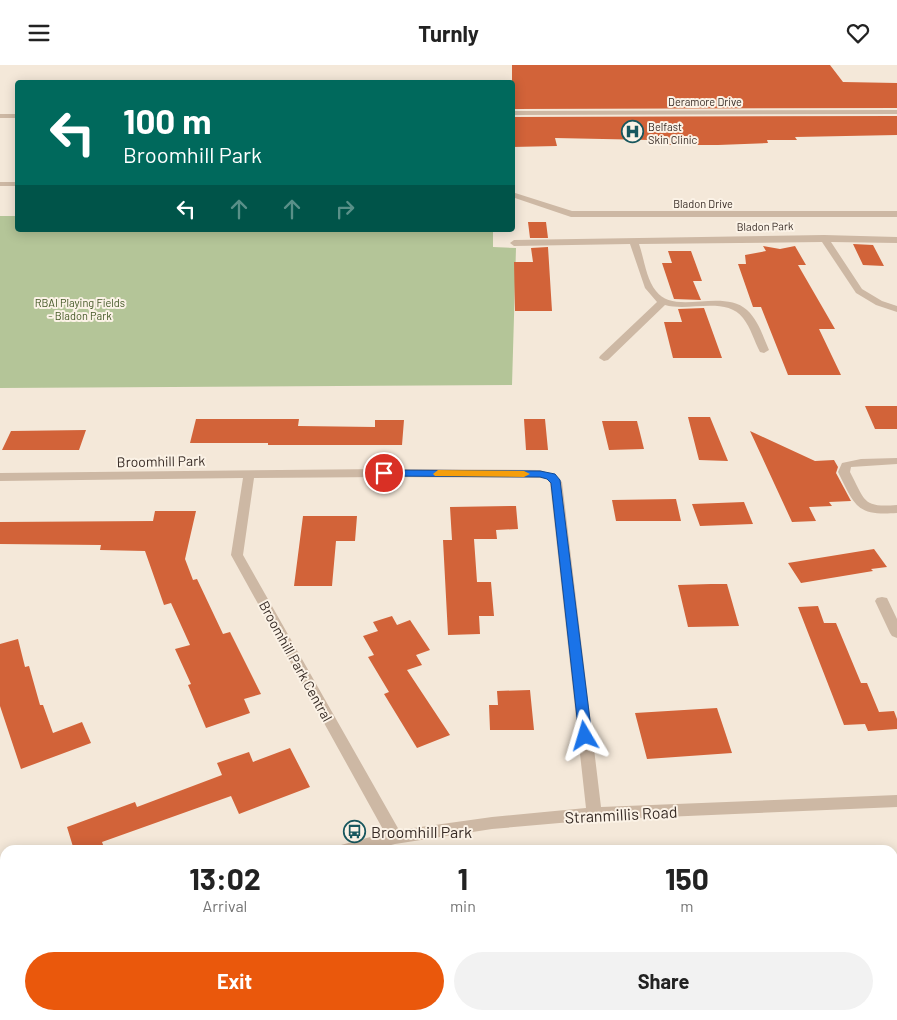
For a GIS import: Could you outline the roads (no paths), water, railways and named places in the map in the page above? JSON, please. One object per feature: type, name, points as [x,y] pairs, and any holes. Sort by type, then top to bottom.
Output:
[{"type":"street","name":"Deramore Drive","points":[[515,113],[897,112]]},
{"type":"street","points":[[0,116],[15,116]]},
{"type":"street","points":[[0,185],[15,184]]},
{"type":"street","name":"Bladon Drive","points":[[515,195],[571,215],[897,214]]},
{"type":"street","points":[[824,238],[859,291],[879,303],[897,309]]},
{"type":"street","name":"Bladon Park","points":[[514,243],[824,238],[897,240]]},
{"type":"street","points":[[634,241],[652,292],[663,302],[725,305],[740,309],[748,318],[764,350]]},
{"type":"street","points":[[604,358],[663,302]]},
{"type":"street","points":[[897,461],[861,462],[846,465],[844,472],[862,505],[876,511],[897,509]]},
{"type":"street","name":"Broomhill Park","points":[[0,477],[540,474],[551,477],[556,483],[594,814]]},
{"type":"street","name":"Broomhill Park Central","points":[[249,475],[237,555],[395,837]]},
{"type":"street","points":[[882,601],[894,619],[897,633]]},
{"type":"street","name":"Stranmillis Road","points":[[365,845],[395,837],[492,823],[594,814],[897,801]]},
{"type":"place","name":"Belfast Skin Clinic","points":[[632,132]]},
{"type":"place","name":"Broomhill Park","points":[[355,831]]},
{"type":"park label","name":"RBAI Playing Fields - Bladon Park","points":[[80,308]]}]
